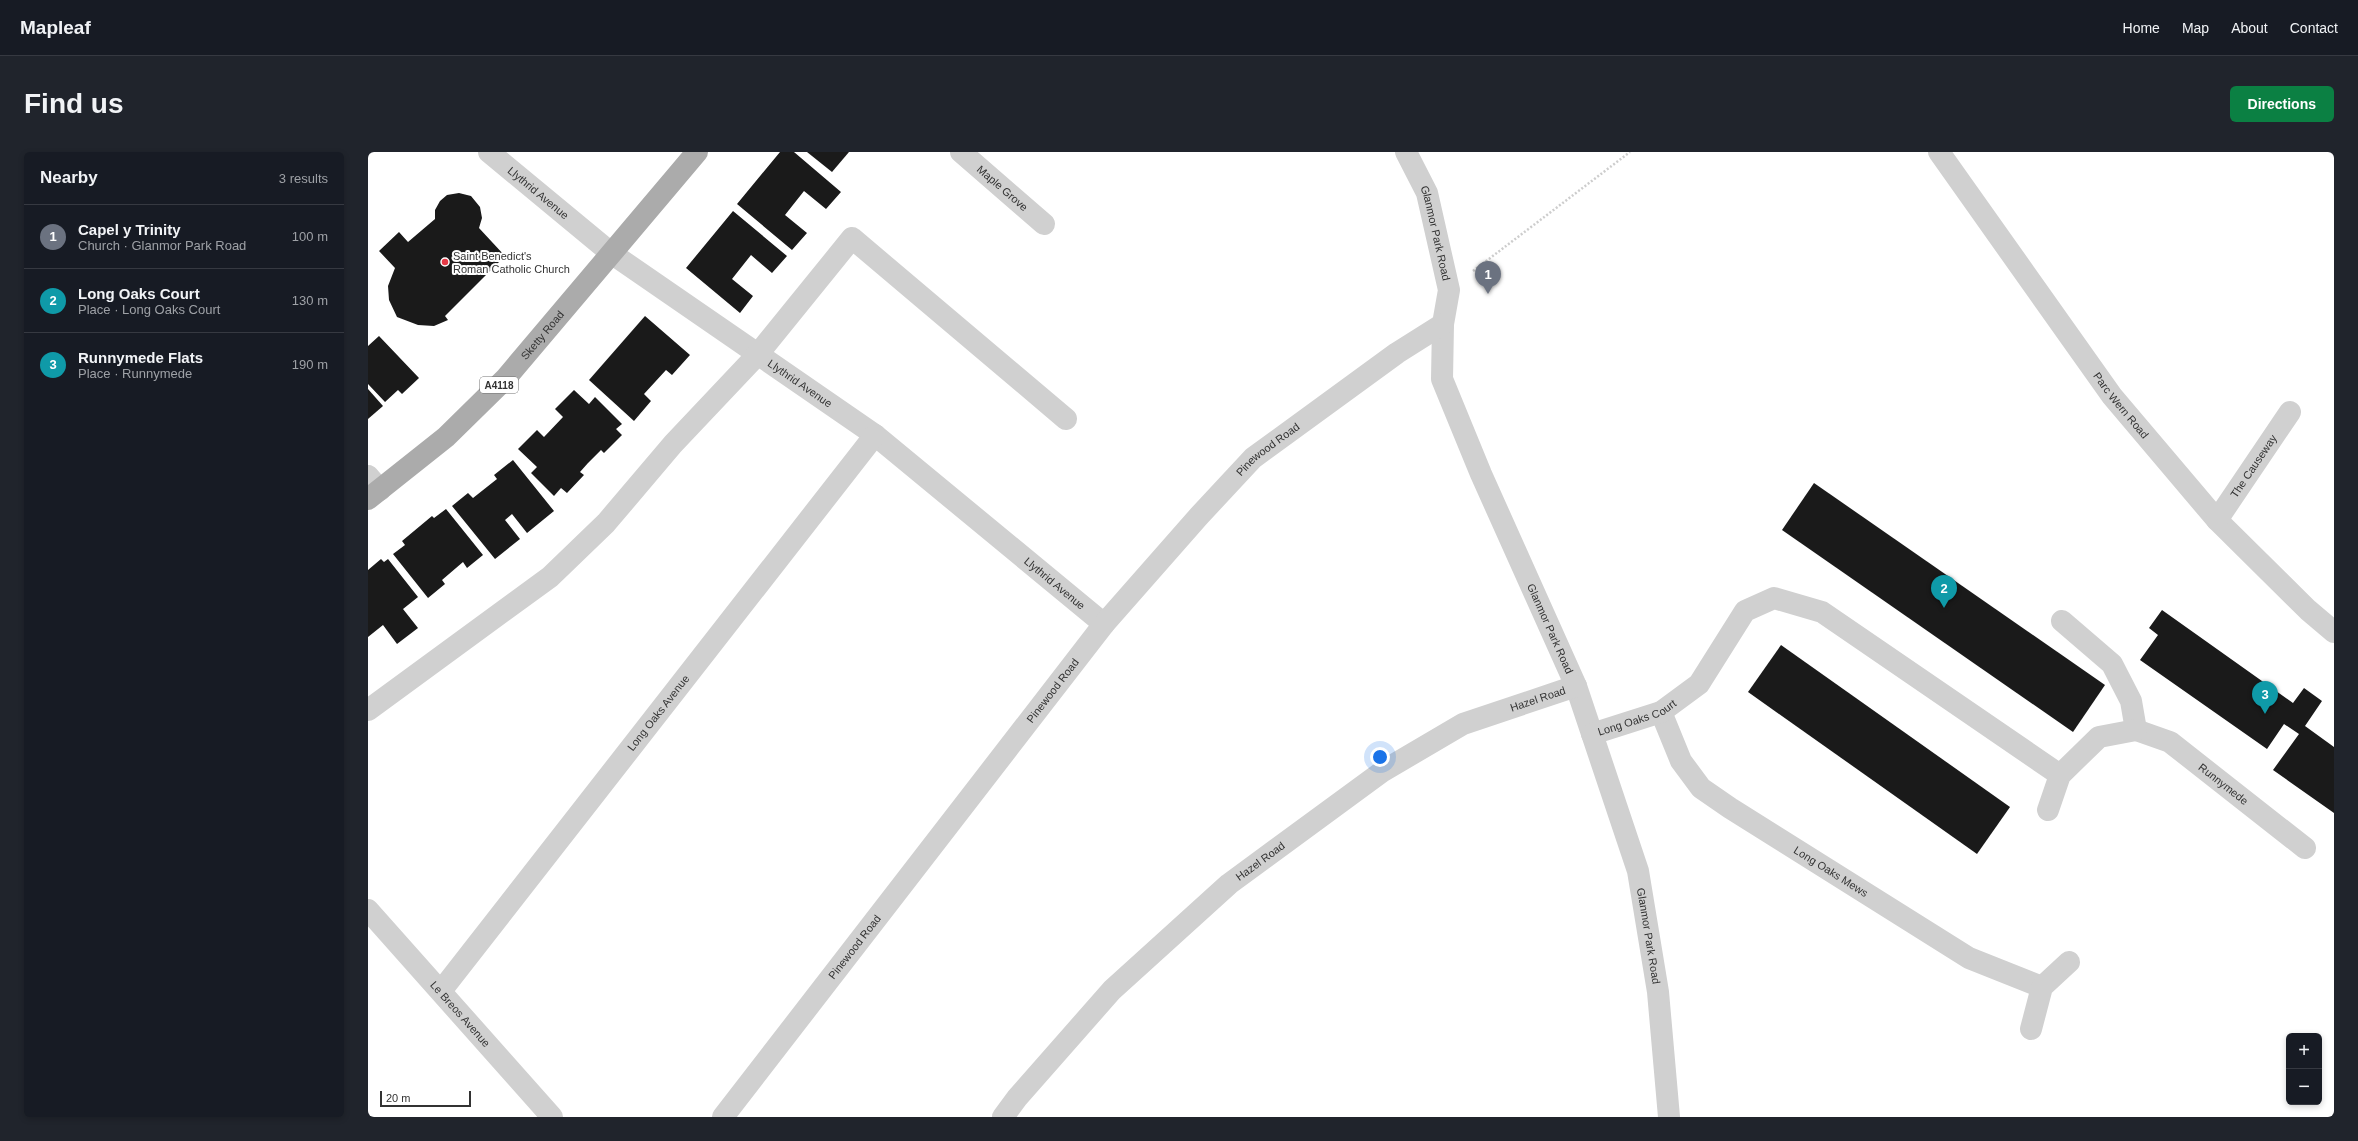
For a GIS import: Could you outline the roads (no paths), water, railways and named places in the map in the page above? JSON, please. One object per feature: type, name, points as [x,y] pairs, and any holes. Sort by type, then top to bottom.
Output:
[{"type":"main road","name":"Sketty Road","points":[[372,488],[446,437],[506,378],[697,152]]},
{"type":"street","name":"Llythrid Avenue","points":[[489,152],[611,254],[875,436],[1104,624]]},
{"type":"street","name":"Maple Grove","points":[[961,152],[1044,224]]},
{"type":"street","name":"Glanmor Park Road","points":[[1406,152],[1427,193],[1449,290],[1443,324],[1442,379],[1485,481],[1576,686],[1638,870],[1658,992],[1669,1117]]},
{"type":"street","name":"Parc Wern Road","points":[[1939,152],[2112,396],[2217,520],[2308,610],[2334,632]]},
{"type":"street","points":[[368,710],[550,577],[606,523],[673,444],[758,354],[852,238],[1066,419]]},
{"type":"street","name":"Pinewood Road","points":[[723,1117],[1104,624],[1253,458],[1397,353],[1443,324]]},
{"type":"street","name":"The Causeway","points":[[2217,520],[2290,412]]},
{"type":"street","name":"Long Oaks Avenue","points":[[441,991],[875,436]]},
{"type":"street","name":"Long Oaks Court","points":[[1592,734],[1661,712],[1699,684],[1746,611],[1774,598],[1822,612],[2060,775]]},
{"type":"street","points":[[2048,810],[2060,775],[2099,737],[2136,730],[2131,701],[2112,664],[2062,621]]},
{"type":"street","name":"Hazel Road","points":[[1003,1117],[1017,1098],[1112,990],[1229,884],[1383,771],[1463,724],[1576,686]]},
{"type":"street","name":"Long Oaks Mews","points":[[1661,712],[1681,761],[1701,788],[1969,958],[2042,987]]},
{"type":"street","name":"Runnymede","points":[[2136,730],[2170,742],[2305,848]]},
{"type":"street","name":"Le Breos Avenue","points":[[368,910],[552,1117]]},
{"type":"street","points":[[2031,1029],[2042,987],[2069,962]]},
{"type":"place","name":"Saint Benedict's Roman Catholic Church","points":[[445,262]]},
{"type":"place","name":"Capel y Trinity","points":[[1488,294]]},
{"type":"place","name":"Long Oaks Court","points":[[1944,608]]},
{"type":"place","name":"Runnymede Flats","points":[[2265,714]]}]
